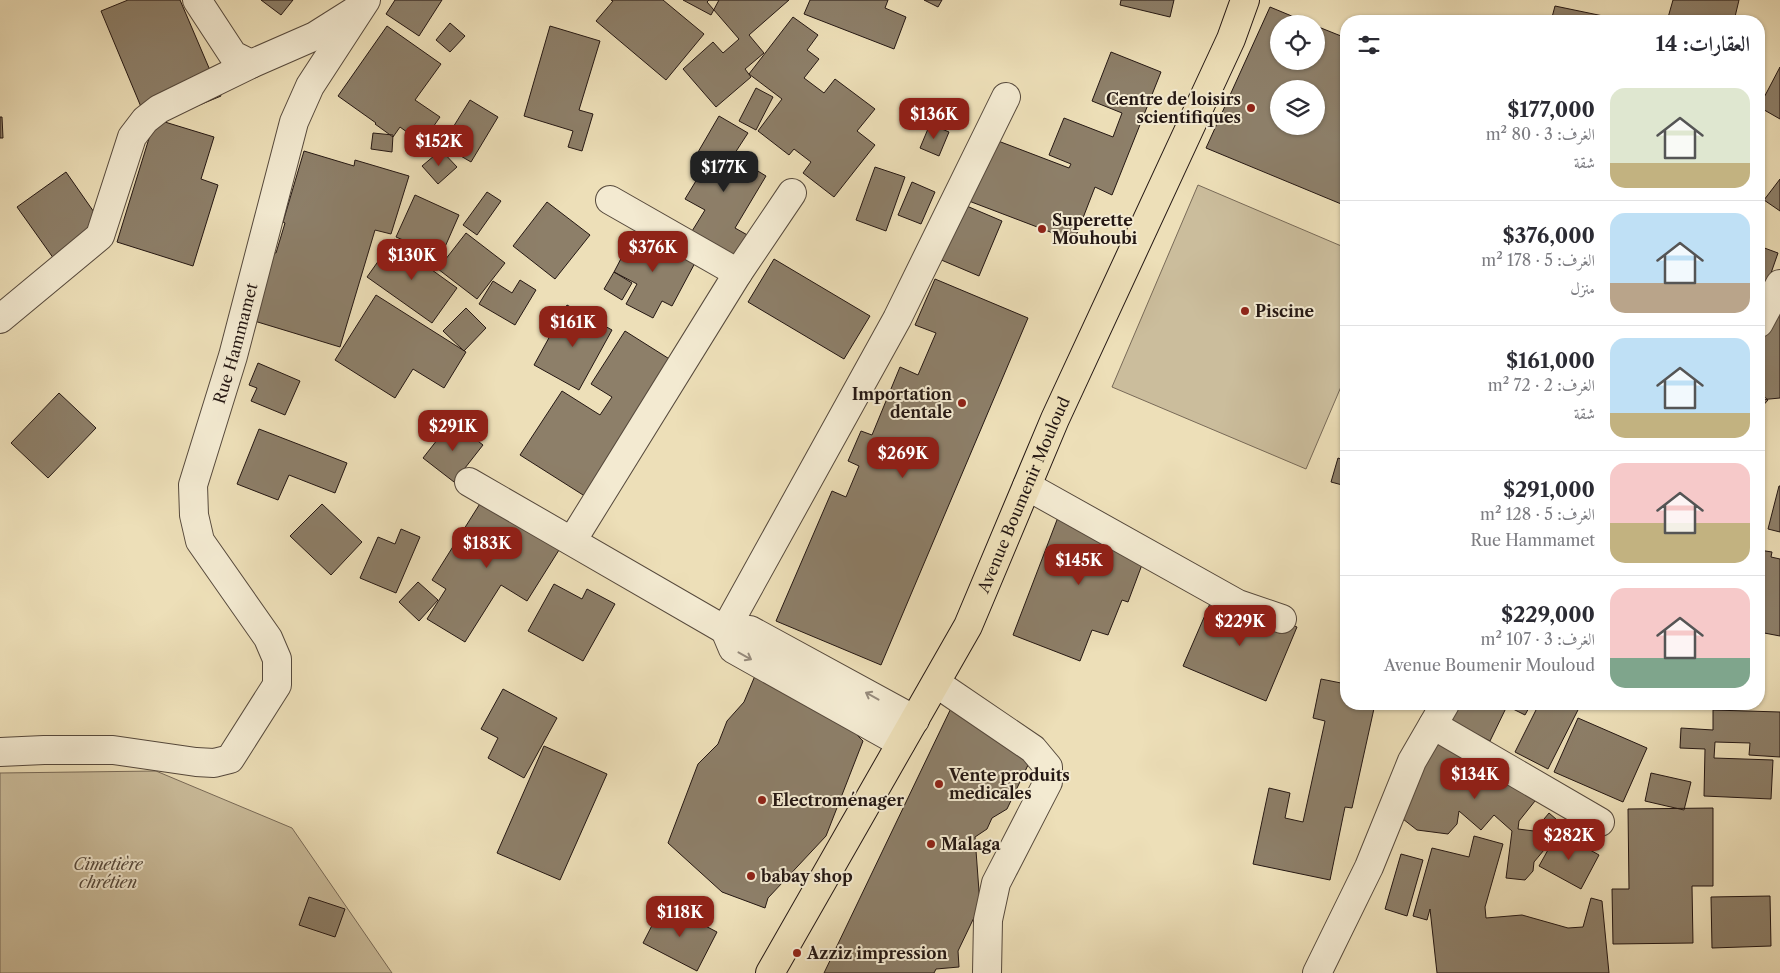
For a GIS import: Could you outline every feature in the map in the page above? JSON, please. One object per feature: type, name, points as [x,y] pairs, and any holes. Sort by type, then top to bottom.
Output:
[{"type":"main road","name":"Avenue Boumenir Mouloud","points":[[770,973],[968,626],[1055,419],[1231,39],[1245,0]]},
{"type":"street","points":[[197,0],[233,55],[251,64]]},
{"type":"street","points":[[0,318],[100,236],[132,136],[145,120],[159,109],[251,64],[316,36],[364,3]]},
{"type":"street","name":"Rue Hammamet","points":[[0,752],[113,750],[214,763],[230,759],[277,685],[277,659],[268,638],[200,541],[194,515],[193,485],[233,356],[294,122],[310,86],[364,3]]},
{"type":"street","points":[[725,630],[897,319],[1006,97]]},
{"type":"street","points":[[572,541],[738,273],[792,193]]},
{"type":"street","points":[[610,200],[738,273]]},
{"type":"street","points":[[1765,312],[1780,284]]},
{"type":"street","points":[[1765,333],[1780,330]]},
{"type":"street","points":[[469,482],[725,630],[750,630],[915,720]]},
{"type":"street","points":[[1027,486],[1238,604],[1282,619]]},
{"type":"street","points":[[725,630],[733,649],[902,743]]},
{"type":"street","points":[[936,683],[1033,749],[1048,767],[1048,782],[996,884],[988,920],[987,973]]},
{"type":"street","points":[[1317,973],[1369,867],[1412,761],[1439,714],[1600,822]]},
{"type":"green space","name":"Piscine","points":[[1198,185],[1340,245],[1340,389],[1306,469],[1112,387]]},
{"type":"green space","name":"Cimetière chrétien","points":[[156,771],[292,828],[392,973],[0,973],[0,773]]},
{"type":"building","points":[[128,0],[180,0],[221,96],[149,126],[101,11]]},
{"type":"building","points":[[261,0],[293,0],[281,15]]},
{"type":"building","points":[[395,0],[442,0],[419,36],[386,14]]},
{"type":"building","points":[[611,0],[663,0],[704,34],[666,80],[596,21],[613,1]]},
{"type":"building","points":[[683,0],[719,0],[711,15]]},
{"type":"building","points":[[709,0],[789,0],[749,35],[764,53],[745,69],[751,77],[716,107],[683,69],[713,42],[723,53],[739,39],[707,2]]},
{"type":"building","points":[[810,0],[888,0],[885,8],[906,17],[894,49],[804,14]]},
{"type":"building","points":[[924,0],[942,0],[938,7]]},
{"type":"building","points":[[1121,0],[1174,0],[1170,17],[1120,5]]},
{"type":"building","points":[[1673,0],[1739,0],[1735,15],[1669,15]]},
{"type":"building","points":[[1555,6],[1598,15],[1553,15]]},
{"type":"building","name":"Centre de loisirs scientifiques","points":[[1270,7],[1289,15],[1270,15],[1270,70],[1325,70],[1325,30],[1340,36],[1340,204],[1206,148]]},
{"type":"building","points":[[793,17],[818,35],[807,50],[819,59],[804,78],[824,93],[835,79],[875,109],[857,131],[875,145],[834,197],[803,173],[811,162],[794,149],[789,155],[758,131],[782,99],[749,74]]},
{"type":"building","points":[[450,23],[465,36],[450,52],[436,40]]},
{"type":"building","points":[[387,26],[441,64],[415,100],[440,117],[422,143],[400,127],[393,137],[338,96]]},
{"type":"building","points":[[550,26],[600,41],[579,110],[593,114],[582,151],[568,147],[573,131],[524,116]]},
{"type":"building","points":[[1111,52],[1161,72],[1112,195],[1095,187],[1074,241],[961,198],[985,136],[1069,168],[1071,164],[1049,155],[1064,118],[1113,137],[1122,113],[1092,101]]},
{"type":"building","points":[[1780,67],[1780,119],[1765,110],[1765,96]]},
{"type":"building","points":[[756,88],[773,97],[756,130],[739,121]]},
{"type":"building","points":[[470,100],[498,117],[471,162],[442,145]]},
{"type":"building","points":[[719,116],[748,133],[733,156],[766,176],[735,228],[758,241],[742,267],[689,236],[705,210],[685,199],[705,166],[694,159]]},
{"type":"building","points":[[0,117],[2,117],[3,138],[0,138]]},
{"type":"building","points":[[155,119],[214,137],[201,179],[218,185],[193,266],[117,242]]},
{"type":"building","points":[[930,124],[949,132],[939,156],[920,148]]},
{"type":"building","points":[[373,133],[393,135],[392,152],[371,149]]},
{"type":"building","points":[[441,150],[457,167],[438,184],[422,166]]},
{"type":"building","points":[[304,151],[354,166],[355,160],[409,176],[391,234],[375,230],[340,347],[251,320],[272,252],[276,253]]},
{"type":"building","points":[[875,167],[905,177],[886,231],[856,220]]},
{"type":"building","points":[[66,172],[103,225],[54,259],[17,207]]},
{"type":"building","points":[[1780,179],[1780,211],[1765,201]]},
{"type":"building","points":[[912,182],[935,192],[921,224],[898,215]]},
{"type":"building","points":[[487,192],[501,201],[477,235],[463,225]]},
{"type":"building","points":[[415,195],[459,215],[441,256],[396,237]]},
{"type":"building","points":[[547,202],[590,235],[555,279],[513,246]]},
{"type":"building","points":[[962,204],[1002,221],[979,276],[939,259]]},
{"type":"building","points":[[636,230],[696,261],[672,306],[662,301],[653,318],[626,304],[637,284],[614,272]]},
{"type":"building","points":[[466,233],[505,263],[477,299],[438,269]]},
{"type":"building","points":[[394,239],[434,267],[432,270],[457,288],[432,323],[367,277]]},
{"type":"building","points":[[1765,248],[1778,253],[1765,290]]},
{"type":"building","points":[[774,259],[870,316],[844,359],[748,302]]},
{"type":"building","points":[[614,272],[632,283],[622,300],[604,289]]},
{"type":"building","points":[[935,279],[1028,318],[881,665],[776,621],[832,491],[846,497],[859,466],[848,461],[861,431],[872,435],[900,367],[918,375],[936,333],[915,325]]},
{"type":"building","points":[[520,280],[536,290],[515,325],[479,304],[493,281],[512,293]]},
{"type":"building","points":[[376,295],[466,352],[444,388],[413,369],[395,398],[335,360]]},
{"type":"building","points":[[567,305],[612,330],[579,390],[534,365]]},
{"type":"building","points":[[466,308],[486,328],[464,351],[443,331]]},
{"type":"building","points":[[1780,311],[1780,398],[1765,399],[1765,312]]},
{"type":"building","points":[[625,331],[690,372],[602,507],[520,455],[562,391],[600,415],[612,397],[591,384]]},
{"type":"building","points":[[258,363],[300,381],[285,415],[251,401],[257,388],[249,385]]},
{"type":"building","points":[[59,393],[96,428],[48,478],[11,443]]},
{"type":"building","points":[[452,421],[483,445],[454,482],[423,458]]},
{"type":"building","points":[[259,429],[347,463],[335,493],[289,475],[278,500],[237,484]]},
{"type":"building","points":[[1338,458],[1340,459],[1340,484],[1331,482]]},
{"type":"building","points":[[1780,486],[1780,532],[1768,529]]},
{"type":"building","points":[[481,502],[559,550],[527,601],[501,585],[465,642],[427,619],[446,589],[432,580]]},
{"type":"building","points":[[322,504],[362,542],[331,575],[290,536]]},
{"type":"building","points":[[1060,512],[1149,546],[1128,602],[1122,600],[1108,635],[1092,630],[1080,661],[1013,635]]},
{"type":"building","points":[[401,529],[420,537],[396,593],[360,578],[378,537],[395,544]]},
{"type":"building","points":[[1765,551],[1772,552],[1771,557],[1780,559],[1780,636],[1765,633]]},
{"type":"building","points":[[418,582],[438,600],[419,621],[399,602]]},
{"type":"building","points":[[554,584],[582,599],[587,589],[615,604],[583,661],[528,631]]},
{"type":"building","points":[[1215,592],[1297,627],[1266,701],[1183,666]]},
{"type":"building","name":"Electroménager","points":[[757,671],[847,725],[863,741],[826,836],[768,898],[765,908],[722,892],[668,843],[698,764],[718,744],[727,721],[744,702]]},
{"type":"building","points":[[1321,679],[1340,683],[1340,710],[1374,710],[1352,808],[1345,807],[1330,880],[1253,864],[1269,788],[1290,793],[1285,818],[1303,822],[1325,721],[1313,718]]},
{"type":"building","points":[[503,689],[557,718],[524,778],[488,758],[498,738],[481,729]]},
{"type":"building","name":"Malaga","points":[[954,702],[1029,763],[1007,809],[992,818],[987,829],[975,837],[980,905],[958,951],[959,967],[936,969],[934,973],[824,973]]},
{"type":"building","points":[[1443,710],[1505,710],[1490,741],[1446,719]]},
{"type":"building","points":[[1515,710],[1528,710],[1525,715]]},
{"type":"building","points":[[1536,710],[1578,710],[1548,769],[1515,752]]},
{"type":"building","points":[[1713,710],[1780,712],[1780,757],[1749,755],[1750,743],[1715,742],[1714,758],[1773,760],[1771,799],[1704,796],[1705,749],[1680,748],[1681,728],[1713,730]]},
{"type":"building","points":[[1578,718],[1647,748],[1623,802],[1554,772]]},
{"type":"building","points":[[1442,727],[1539,796],[1519,821],[1518,829],[1534,831],[1549,813],[1564,826],[1534,862],[1533,871],[1525,880],[1506,878],[1512,831],[1494,815],[1481,830],[1459,811],[1457,824],[1448,834],[1417,830],[1403,819],[1408,782]]},
{"type":"building","points":[[544,746],[607,774],[560,880],[497,853]]},
{"type":"building","points":[[1651,773],[1691,782],[1684,810],[1645,801]]},
{"type":"building","points":[[1713,808],[1713,886],[1692,886],[1693,943],[1613,944],[1612,889],[1629,889],[1628,809]]},
{"type":"building","points":[[1558,832],[1599,855],[1581,889],[1539,866]]},
{"type":"building","points":[[1474,836],[1503,844],[1485,907],[1486,918],[1522,915],[1568,928],[1583,927],[1591,898],[1602,901],[1609,973],[1437,973],[1430,909],[1427,920],[1413,916],[1432,848],[1469,857]]},
{"type":"building","points":[[1401,854],[1423,860],[1407,916],[1385,909]]},
{"type":"building","points":[[1770,896],[1771,946],[1712,948],[1711,897]]},
{"type":"building","points":[[309,897],[345,909],[335,937],[299,925]]},
{"type":"building","points":[[663,904],[717,932],[697,971],[643,943]]},
{"type":"place","name":"Centre de loisirs scientifiques","points":[[1251,108]]},
{"type":"place","name":"Superette Mouhoubi","points":[[1042,229]]},
{"type":"place","name":"Piscine","points":[[1245,311]]},
{"type":"place","name":"Importation dentale","points":[[962,403]]},
{"type":"place","name":"Vente produits medicales","points":[[939,784]]},
{"type":"place","name":"Electroménager","points":[[762,800]]},
{"type":"place","name":"Malaga","points":[[931,844]]},
{"type":"place","name":"babay shop","points":[[751,876]]},
{"type":"place","name":"Azziz impression","points":[[797,953]]}]
